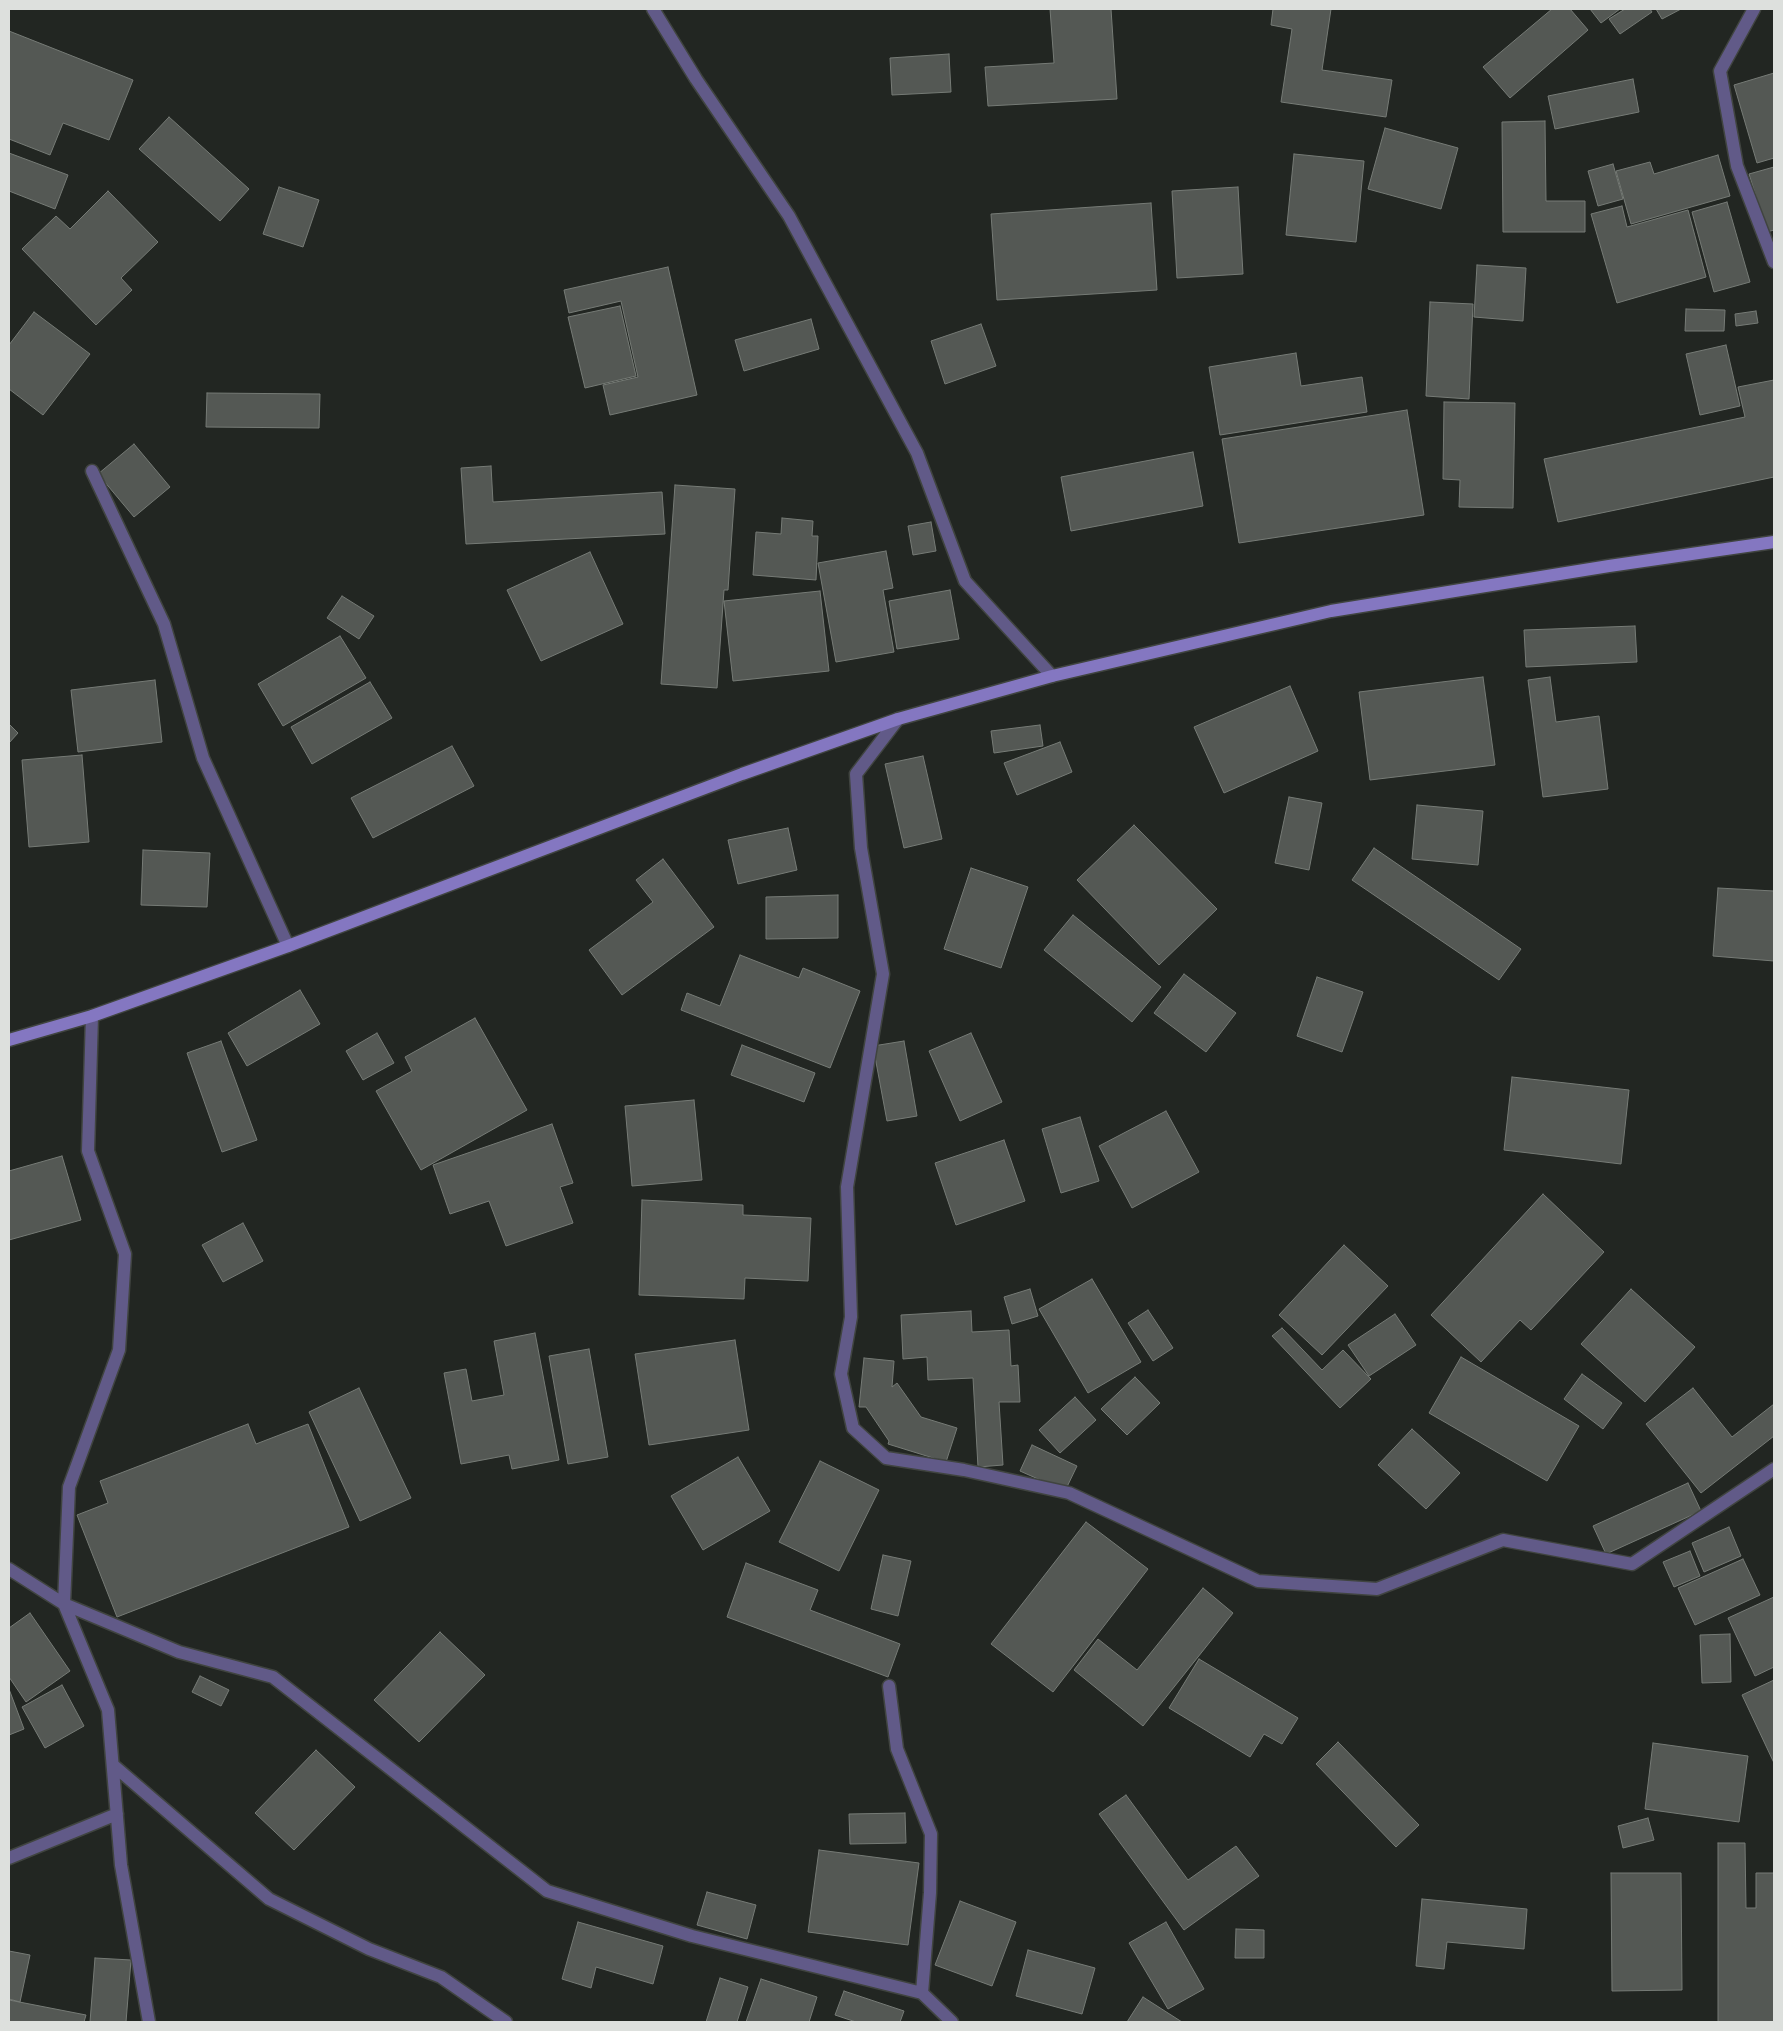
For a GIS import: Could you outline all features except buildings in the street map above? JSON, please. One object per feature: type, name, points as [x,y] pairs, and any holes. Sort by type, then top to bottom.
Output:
[{"type":"main road","points":[[9,1040],[92,1016],[288,946],[742,774],[898,719],[1052,676],[1331,611],[1609,566],[1774,542]]},
{"type":"street","points":[[653,9],[696,79],[788,216],[917,453],[965,581],[1052,676]]},
{"type":"street","points":[[1754,9],[1720,70],[1736,166],[1774,262]]},
{"type":"street","points":[[92,471],[164,624],[203,758],[288,946]]},
{"type":"street","points":[[898,719],[856,774],[860,848],[883,974],[847,1187],[851,1317],[841,1374],[854,1428],[886,1458],[964,1470],[1069,1493],[1258,1580],[1377,1589],[1503,1540],[1632,1564],[1774,1469]]},
{"type":"street","points":[[92,1016],[88,1150],[125,1254],[119,1350],[69,1487],[64,1604],[108,1710],[121,1864],[149,2022]]},
{"type":"street","points":[[9,1569],[64,1604],[179,1652],[273,1677],[547,1890],[692,1936],[922,1993],[952,2022]]},
{"type":"street","points":[[888,1686],[897,1749],[931,1834],[930,1892],[922,1993]]},
{"type":"street","points":[[113,1765],[269,1899],[369,1949],[441,1977],[506,2022]]},
{"type":"street","points":[[9,1858],[117,1814]]}]
